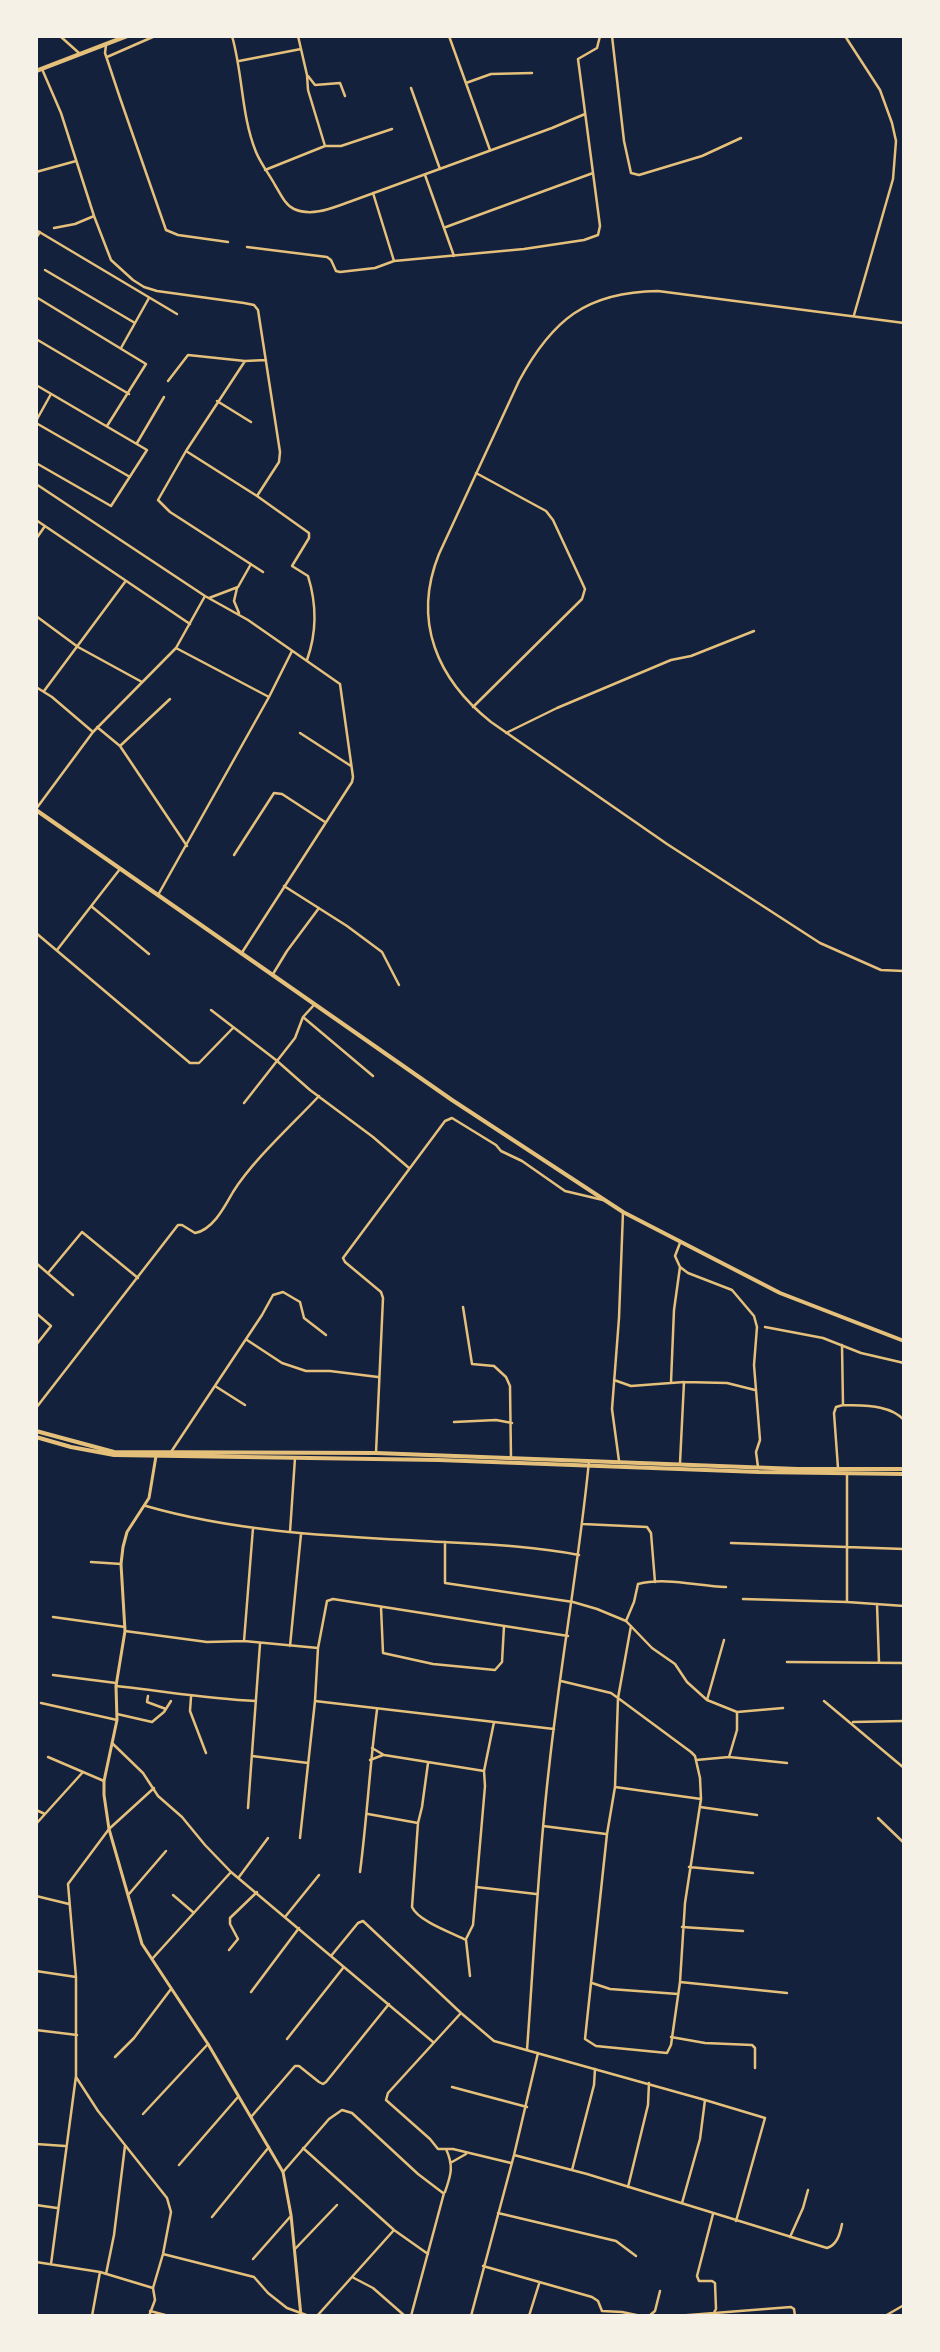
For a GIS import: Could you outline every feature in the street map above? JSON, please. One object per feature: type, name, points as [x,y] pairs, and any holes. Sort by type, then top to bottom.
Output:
[{"type":"highway","points":[[36,71],[126,36]]},
{"type":"main road","points":[[36,809],[272,976],[452,1100],[623,1212],[780,1293],[904,1341]]},
{"type":"main road","points":[[36,1431],[106,1453]]},
{"type":"main road","points":[[36,1437],[106,1453],[156,1456],[295,1457],[904,1474]]},
{"type":"main road","points":[[114,1454],[171,1452],[376,1453],[758,1467],[904,1469]]},
{"type":"street","points":[[60,36],[80,54]]},
{"type":"street","points":[[107,56],[155,36]]},
{"type":"street","points":[[232,36],[239,61],[238,72],[246,117],[256,151],[287,204],[302,211],[323,211],[373,194],[585,114]]},
{"type":"street","points":[[298,36],[307,75],[308,90],[325,146]]},
{"type":"street","points":[[449,36],[490,150]]},
{"type":"street","points":[[247,247],[327,257],[338,272],[364,270],[394,261],[524,249],[584,240],[598,235],[600,226],[578,59],[598,48],[600,36]]},
{"type":"street","points":[[612,36],[624,141],[631,173],[639,176],[702,156],[742,138]]},
{"type":"street","points":[[845,36],[880,90],[892,123],[896,141],[893,179],[854,315]]},
{"type":"street","points":[[106,45],[107,56],[135,145],[166,230],[178,235],[228,242]]},
{"type":"street","points":[[239,61],[302,49]]},
{"type":"street","points":[[42,69],[61,113],[94,216],[115,265],[144,288],[244,303],[257,307],[263,332],[280,452],[278,462],[257,496]]},
{"type":"street","points":[[466,83],[491,74],[532,72]]},
{"type":"street","points":[[307,75],[315,85],[340,83],[344,96]]},
{"type":"street","points":[[411,88],[440,169]]},
{"type":"street","points":[[266,170],[325,146],[341,146],[392,129]]},
{"type":"street","points":[[36,172],[76,161]]},
{"type":"street","points":[[446,228],[593,173]]},
{"type":"street","points":[[425,175],[446,228],[454,256]]},
{"type":"street","points":[[373,194],[394,261]]},
{"type":"street","points":[[54,228],[76,224],[94,216]]},
{"type":"street","points":[[36,238],[38,231],[177,314]]},
{"type":"street","points":[[45,270],[135,323]]},
{"type":"street","points":[[904,323],[658,291],[630,292],[595,301],[558,325],[533,355],[430,576],[428,602],[432,638],[439,657],[456,689],[473,708],[506,733],[689,859],[820,943],[881,970],[904,971]]},
{"type":"street","points":[[36,298],[146,364],[129,394],[107,426]]},
{"type":"street","points":[[122,348],[150,298]]},
{"type":"street","points":[[36,339],[129,394]]},
{"type":"street","points":[[168,381],[188,355],[245,361],[266,360]]},
{"type":"street","points":[[245,361],[186,451],[159,496],[159,503],[263,572]]},
{"type":"street","points":[[36,385],[147,450],[111,506],[36,463]]},
{"type":"street","points":[[51,394],[36,422],[131,477]]},
{"type":"street","points":[[137,443],[164,397]]},
{"type":"street","points":[[217,401],[251,422]]},
{"type":"street","points":[[186,451],[257,496],[309,533],[309,538],[292,566],[308,576],[314,606],[316,620],[314,641],[307,660]]},
{"type":"street","points":[[473,708],[582,599],[585,589],[553,520],[546,511],[476,474]]},
{"type":"street","points":[[36,484],[208,598],[240,615],[340,684],[352,782],[241,954]]},
{"type":"street","points":[[36,520],[190,624]]},
{"type":"street","points":[[36,539],[45,526]]},
{"type":"street","points":[[240,615],[234,601],[238,586],[251,564]]},
{"type":"street","points":[[44,691],[125,581]]},
{"type":"street","points":[[208,598],[238,586]]},
{"type":"street","points":[[36,809],[97,727],[176,648],[205,596]]},
{"type":"street","points":[[36,616],[78,646],[142,682]]},
{"type":"street","points":[[506,733],[550,711],[671,660],[691,656],[754,631]]},
{"type":"street","points":[[176,648],[269,698]]},
{"type":"street","points":[[158,895],[269,698],[292,651]]},
{"type":"street","points":[[36,687],[44,691],[93,732]]},
{"type":"street","points":[[120,746],[170,699]]},
{"type":"street","points":[[97,727],[120,746],[187,846]]},
{"type":"street","points":[[300,733],[351,766]]},
{"type":"street","points":[[234,855],[274,793],[282,794],[325,822]]},
{"type":"street","points":[[57,950],[120,869]]},
{"type":"street","points":[[284,886],[384,954],[399,985]]},
{"type":"street","points":[[91,906],[149,954]]},
{"type":"street","points":[[272,976],[287,951],[319,908]]},
{"type":"street","points":[[36,934],[190,1063],[199,1063],[233,1028]]},
{"type":"street","points":[[244,1103],[295,1038],[303,1017],[314,1005]]},
{"type":"street","points":[[211,1010],[409,1168]]},
{"type":"street","points":[[303,1017],[373,1076]]},
{"type":"street","points":[[36,1408],[178,1225],[182,1224],[190,1232],[198,1232],[220,1213],[245,1177],[319,1096]]},
{"type":"street","points":[[376,1453],[383,1298],[381,1292],[345,1262],[343,1258],[448,1118],[452,1118],[490,1141],[509,1156],[522,1161],[565,1192],[604,1200]]},
{"type":"street","points":[[619,1461],[612,1409],[624,1222],[623,1212]]},
{"type":"street","points":[[48,1273],[82,1232],[138,1278]]},
{"type":"street","points":[[680,1243],[675,1256],[680,1266],[698,1278],[732,1290],[754,1316],[757,1327],[754,1365],[755,1390],[760,1440],[756,1452],[758,1467]]},
{"type":"street","points":[[36,1263],[73,1295]]},
{"type":"street","points":[[671,1382],[674,1310],[680,1266]]},
{"type":"street","points":[[171,1452],[246,1340],[273,1295],[283,1292],[300,1302],[304,1318],[326,1335]]},
{"type":"street","points":[[464,1307],[470,1361],[476,1366],[494,1366],[506,1377],[511,1394],[511,1458]]},
{"type":"street","points":[[36,1313],[51,1326],[36,1345]]},
{"type":"street","points":[[765,1327],[823,1338],[861,1353],[904,1364]]},
{"type":"street","points":[[246,1340],[282,1362],[306,1371],[330,1371],[378,1377]]},
{"type":"street","points":[[842,1344],[844,1405]]},
{"type":"street","points":[[614,1380],[631,1386],[671,1382],[727,1383],[755,1390]]},
{"type":"street","points":[[680,1463],[684,1382]]},
{"type":"street","points":[[215,1386],[245,1405]]},
{"type":"street","points":[[838,1468],[834,1414],[836,1407],[844,1405],[888,1409],[896,1411],[904,1420]]},
{"type":"street","points":[[454,1422],[496,1420],[512,1423]]},
{"type":"street","points":[[156,1456],[153,1483],[146,1506],[127,1532],[123,1547],[125,1629],[116,1684],[117,1720],[104,1781],[109,1829],[142,1942],[208,2044],[283,2172],[291,2215],[301,2313]]},
{"type":"street","points":[[290,1532],[295,1457]]},
{"type":"street","points":[[527,2050],[537,1922],[536,1894],[543,1826],[554,1729],[583,1524],[589,1461]]},
{"type":"street","points":[[847,1602],[848,1473]]},
{"type":"street","points":[[146,1506],[184,1517],[301,1534],[527,1547],[579,1555]]},
{"type":"street","points":[[583,1524],[647,1526],[651,1533],[654,1582]]},
{"type":"street","points":[[244,1642],[253,1528]]},
{"type":"street","points":[[290,1646],[301,1534]]},
{"type":"street","points":[[445,1542],[445,1583],[573,1602],[626,1620],[652,1648],[675,1664],[687,1682],[707,1700],[738,1712],[783,1708]]},
{"type":"street","points":[[731,1543],[904,1549]]},
{"type":"street","points":[[91,1562],[122,1564]]},
{"type":"street","points":[[626,1620],[634,1602],[638,1584],[654,1582],[726,1587]]},
{"type":"street","points":[[300,1838],[315,1701],[318,1648],[327,1601],[333,1599],[568,1636]]},
{"type":"street","points":[[743,1599],[847,1602],[904,1606]]},
{"type":"street","points":[[877,1604],[879,1663]]},
{"type":"street","points":[[381,1607],[383,1652],[433,1664],[495,1670],[502,1662],[504,1626]]},
{"type":"street","points":[[53,1617],[207,1642],[244,1642],[318,1648]]},
{"type":"street","points":[[561,1681],[603,1690],[618,1698],[691,1752],[696,1760],[701,1799],[689,1867],[682,1927],[680,1982],[670,2051],[596,2046],[588,2043],[585,2035],[607,1834],[615,1787],[618,1698],[631,1626]]},
{"type":"street","points":[[707,1700],[724,1640]]},
{"type":"street","points":[[248,1808],[260,1644]]},
{"type":"street","points":[[787,1662],[904,1662]]},
{"type":"street","points":[[53,1675],[191,1697],[256,1701]]},
{"type":"street","points":[[148,1696],[147,1702],[166,1709]]},
{"type":"street","points":[[191,1697],[190,1712],[206,1753]]},
{"type":"street","points":[[117,1714],[152,1722],[166,1709],[171,1701]]},
{"type":"street","points":[[315,1701],[377,1710],[554,1729]]},
{"type":"street","points":[[824,1701],[852,1722],[904,1768]]},
{"type":"street","points":[[41,1703],[117,1720]]},
{"type":"street","points":[[360,1872],[368,1814],[370,1760],[377,1710]]},
{"type":"street","points":[[729,1757],[738,1730],[738,1712]]},
{"type":"street","points":[[470,1976],[466,1940],[473,1925],[485,1786],[484,1771],[494,1722]]},
{"type":"street","points":[[852,1722],[904,1722]]},
{"type":"street","points":[[112,1743],[143,1773],[158,1796],[182,1817],[231,1872],[433,2042]]},
{"type":"street","points":[[372,1748],[384,1755],[484,1771]]},
{"type":"street","points":[[370,1760],[384,1755]]},
{"type":"street","points":[[252,1756],[308,1763]]},
{"type":"street","points":[[48,1757],[104,1781]]},
{"type":"street","points":[[696,1760],[729,1757],[787,1763]]},
{"type":"street","points":[[428,1762],[418,1823],[412,1907],[415,1913],[466,1940]]},
{"type":"street","points":[[36,1824],[83,1772]]},
{"type":"street","points":[[615,1787],[701,1799]]},
{"type":"street","points":[[50,2264],[76,2076],[76,1977],[69,1904],[70,1880],[109,1829],[154,1788]]},
{"type":"street","points":[[700,1807],[757,1814]]},
{"type":"street","points":[[36,1810],[45,1814]]},
{"type":"street","points":[[368,1814],[418,1823]]},
{"type":"street","points":[[878,1818],[904,1843]]},
{"type":"street","points":[[543,1826],[607,1834]]},
{"type":"street","points":[[900,1840],[904,1837]]},
{"type":"street","points":[[239,1877],[268,1838]]},
{"type":"street","points":[[129,1894],[166,1851]]},
{"type":"street","points":[[689,1867],[753,1873]]},
{"type":"street","points":[[152,1959],[231,1872]]},
{"type":"street","points":[[285,1917],[319,1875]]},
{"type":"street","points":[[476,1888],[536,1894]]},
{"type":"street","points":[[229,1950],[238,1939],[230,1924],[230,1918],[257,1892]]},
{"type":"street","points":[[173,1895],[194,1913]]},
{"type":"street","points":[[36,1896],[69,1904]]},
{"type":"street","points":[[330,1956],[358,1922],[363,1921],[461,2013],[494,2041],[765,2118],[736,2221]]},
{"type":"street","points":[[682,1927],[743,1931]]},
{"type":"street","points":[[251,1992],[299,1928]]},
{"type":"street","points":[[287,2039],[343,1968]]},
{"type":"street","points":[[36,1971],[76,1977]]},
{"type":"street","points":[[680,1982],[787,1993]]},
{"type":"street","points":[[592,1983],[610,1989],[678,1994]]},
{"type":"street","points":[[115,2057],[134,2038],[171,1989]]},
{"type":"street","points":[[251,2117],[296,2066],[319,2082],[323,2084],[326,2082],[389,2004]]},
{"type":"street","points":[[461,2013],[388,2093],[386,2100],[430,2139],[434,2147],[453,2148],[466,2153],[479,2154],[511,2163]]},
{"type":"street","points":[[36,2030],[77,2035]]},
{"type":"street","points":[[671,2037],[705,2042],[752,2045],[755,2048],[755,2068]]},
{"type":"street","points":[[143,2114],[208,2044]]},
{"type":"street","points":[[471,2316],[527,2107],[538,2053]]},
{"type":"street","points":[[572,2170],[594,2085],[595,2069]]},
{"type":"street","points":[[76,2076],[98,2111],[167,2198],[171,2207],[163,2254],[153,2288],[155,2300],[149,2316]]},
{"type":"street","points":[[628,2187],[648,2105],[649,2084]]},
{"type":"street","points":[[452,2087],[527,2107]]},
{"type":"street","points":[[180,2165],[238,2097]]},
{"type":"street","points":[[682,2203],[700,2139],[705,2100]]},
{"type":"street","points":[[283,2172],[329,2119],[342,2110],[348,2110],[418,2174],[441,2193],[444,2193]]},
{"type":"street","points":[[36,2144],[65,2146]]},
{"type":"street","points":[[106,2274],[114,2235],[125,2146]]},
{"type":"street","points":[[212,2217],[269,2147]]},
{"type":"street","points":[[304,2148],[394,2230],[428,2254]]},
{"type":"street","points":[[411,2316],[450,2176],[452,2162],[446,2149]]},
{"type":"street","points":[[452,2162],[466,2153]]},
{"type":"street","points":[[514,2155],[572,2170],[826,2248],[833,2245],[840,2234],[842,2224]]},
{"type":"street","points":[[790,2237],[808,2190]]},
{"type":"street","points":[[36,2205],[57,2208]]},
{"type":"street","points":[[295,2249],[337,2205]]},
{"type":"street","points":[[498,2213],[616,2241],[636,2256]]},
{"type":"street","points":[[713,2214],[697,2276],[699,2281],[712,2280],[715,2283],[716,2308],[713,2315]]},
{"type":"street","points":[[253,2259],[291,2215]]},
{"type":"street","points":[[317,2316],[394,2230]]},
{"type":"street","points":[[163,2254],[254,2278],[268,2293],[287,2308],[309,2316]]},
{"type":"street","points":[[36,2262],[100,2272],[153,2288]]},
{"type":"street","points":[[483,2266],[539,2284],[592,2297],[598,2301],[602,2311],[622,2312],[641,2316]]},
{"type":"street","points":[[92,2316],[100,2272]]},
{"type":"street","points":[[352,2277],[373,2288],[405,2316]]},
{"type":"street","points":[[529,2316],[539,2284]]},
{"type":"street","points":[[649,2316],[655,2311],[660,2291]]},
{"type":"street","points":[[885,2316],[904,2305]]},
{"type":"street","points":[[676,2316],[713,2315],[791,2307],[794,2309],[795,2316]]},
{"type":"street","points":[[150,2311],[169,2316]]}]
